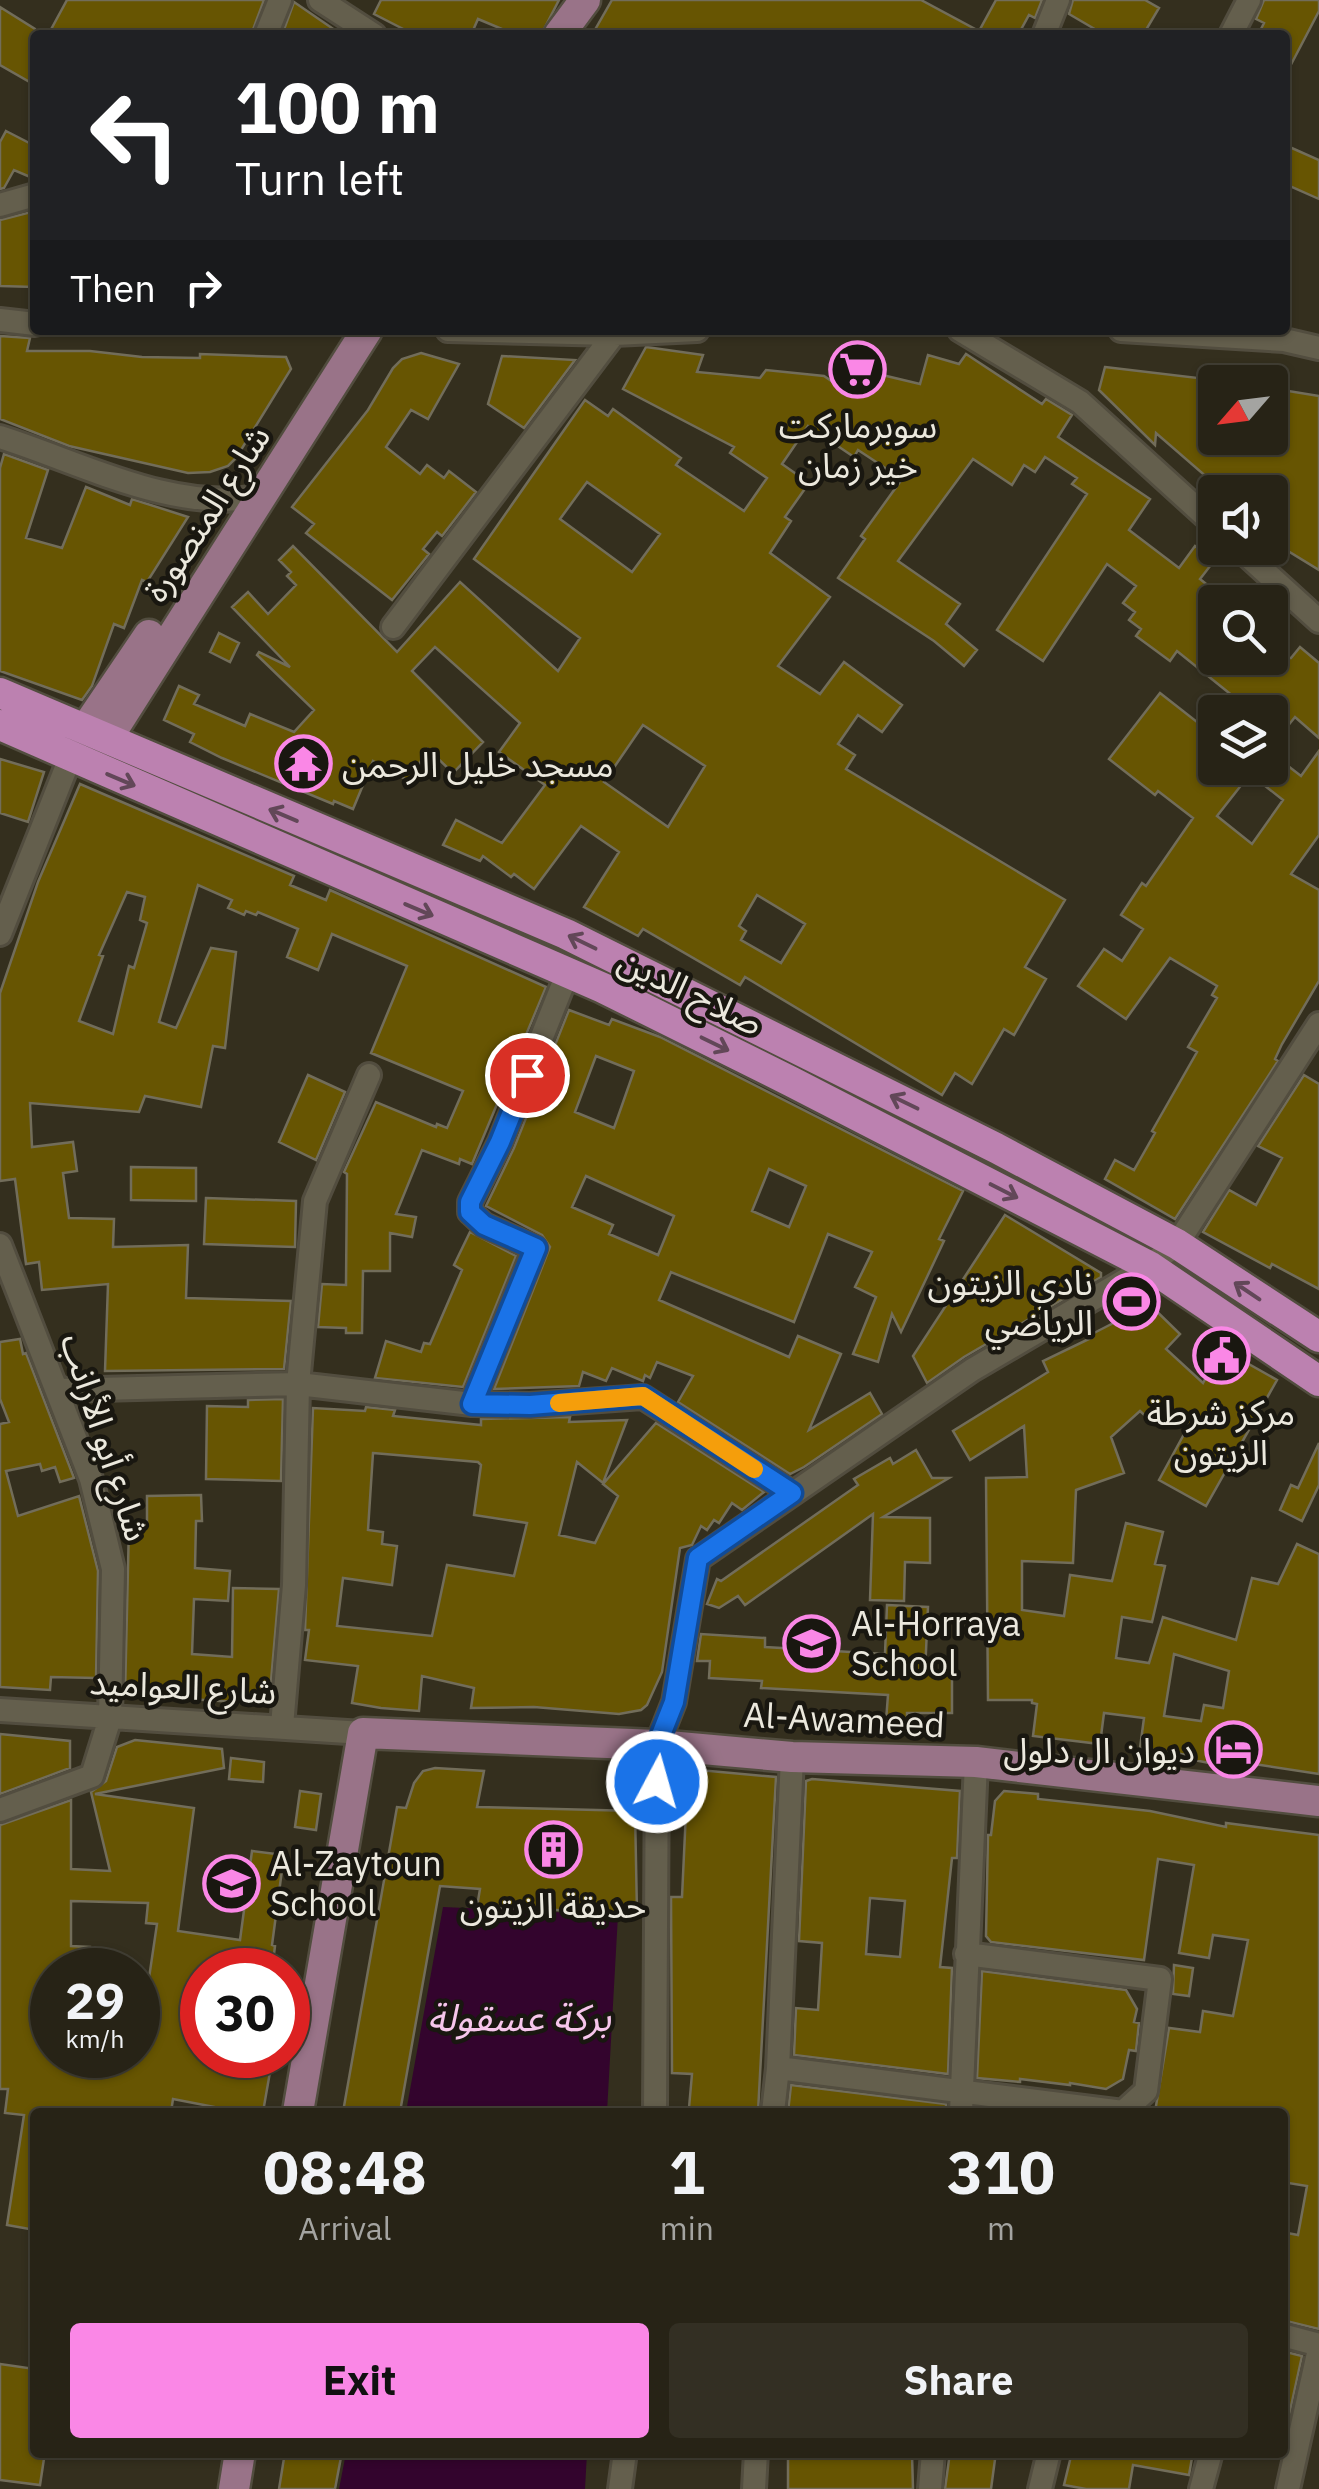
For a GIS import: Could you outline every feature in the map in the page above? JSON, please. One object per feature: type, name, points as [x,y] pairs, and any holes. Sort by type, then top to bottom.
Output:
[{"type":"highway","name":"صلاح الدين","points":[[0,693],[566,934],[996,1148],[1177,1244],[1319,1337]]},
{"type":"highway","name":"صلاح الدين","points":[[0,725],[603,988],[1149,1266],[1319,1380]]},
{"type":"main road","points":[[563,30],[585,0]]},
{"type":"main road","points":[[246,499],[344,335]]},
{"type":"main road","name":"شارع المنصورة","points":[[98,732],[246,499],[363,335]]},
{"type":"main road","points":[[299,2108],[363,1733]]},
{"type":"main road","name":"Al-Awameed","points":[[363,1733],[657,1745],[792,1757],[976,1762],[1319,1801]]},
{"type":"main road","points":[[234,2489],[239,2458]]},
{"type":"street","points":[[268,30],[280,0]]},
{"type":"street","points":[[320,0],[366,30]]},
{"type":"street","points":[[1046,30],[1058,0]]},
{"type":"street","points":[[1234,30],[1249,0]]},
{"type":"street","points":[[0,205],[30,196]]},
{"type":"street","points":[[0,320],[30,323]]},
{"type":"street","points":[[393,627],[629,335]]},
{"type":"street","points":[[968,335],[1080,402],[1198,510]]},
{"type":"street","points":[[1203,335],[1284,340],[1319,348]]},
{"type":"street","points":[[0,436],[136,484],[246,499]]},
{"type":"street","points":[[1258,565],[1319,620]]},
{"type":"street","points":[[0,934],[70,758]]},
{"type":"street","points":[[472,1404],[536,1248],[476,1220],[470,1212],[470,1202],[500,1142],[567,974]]},
{"type":"street","points":[[655,2108],[657,1745],[674,1702],[698,1558],[972,1370],[1149,1266],[1177,1244],[1319,1024]]},
{"type":"street","points":[[282,1726],[294,1585],[298,1384],[315,1201],[369,1075]]},
{"type":"street","name":"شارع أبو الأرانب","points":[[0,1245],[91,1480],[113,1569],[110,1718],[92,1776],[0,1810]]},
{"type":"street","points":[[58,1390],[298,1384],[472,1404],[530,1405],[643,1396],[792,1493]]},
{"type":"street","name":"شارع العواميد","points":[[0,1710],[363,1733]]},
{"type":"street","points":[[773,2108],[792,1757]]},
{"type":"street","points":[[962,2103],[976,1762]]},
{"type":"street","points":[[966,1954],[1160,1979],[1146,2091],[1127,2108]]},
{"type":"street","points":[[778,2068],[962,2103],[1051,2108]]},
{"type":"street","points":[[1288,2337],[1319,2347],[1288,2489]]},
{"type":"street","points":[[620,2489],[623,2458]]},
{"type":"street","points":[[754,2489],[756,2458]]},
{"type":"street","points":[[930,2489],[933,2458]]},
{"type":"street","points":[[1040,2489],[1047,2458]]},
{"type":"street","points":[[1202,2489],[1210,2458]]},
{"type":"water","name":"بركة عسقولة","points":[[443,1907],[618,1915],[607,2108],[407,2108]]},
{"type":"water","points":[[345,2458],[587,2458],[585,2489],[339,2489]]},
{"type":"building","points":[[67,0],[264,0],[253,30],[51,30]]},
{"type":"building","points":[[381,0],[559,0],[544,30],[504,30],[478,19],[473,30],[405,30],[374,14]]},
{"type":"building","points":[[612,0],[921,0],[977,30],[595,30]]},
{"type":"building","points":[[996,0],[1042,0],[1035,18],[1029,15],[1021,30],[980,30]]},
{"type":"building","points":[[1073,0],[1145,0],[1159,8],[1146,30],[1096,30],[1069,14]]},
{"type":"building","points":[[1264,0],[1319,0],[1319,11],[1290,66],[1290,30],[1260,30],[1264,23],[1256,19]]},
{"type":"building","points":[[294,2],[335,30],[284,30]]},
{"type":"building","points":[[0,7],[35,30],[30,30],[30,82],[0,65]]},
{"type":"building","points":[[6,131],[30,143],[30,177],[14,170],[0,189],[0,142]]},
{"type":"building","points":[[1290,147],[1319,160],[1319,199],[1290,186]]},
{"type":"building","points":[[30,212],[30,287],[0,286],[0,220]]},
{"type":"building","points":[[0,336],[30,338],[27,351],[90,351],[142,357],[286,357],[291,369],[236,458],[228,466],[210,472],[188,473],[69,446],[0,419]]},
{"type":"building","points":[[646,347],[703,355],[697,372],[760,378],[766,370],[824,376],[843,389],[857,369],[920,384],[928,355],[959,364],[966,354],[1042,404],[1046,399],[1072,415],[1058,437],[1150,499],[1129,530],[1179,568],[1195,546],[1198,565],[1211,565],[1200,579],[1208,585],[1198,585],[1198,668],[1177,651],[1170,661],[1136,636],[1141,629],[1129,620],[1135,612],[1123,603],[1136,586],[1107,564],[1043,661],[997,630],[1087,494],[1072,484],[1077,478],[1045,457],[1035,472],[1024,465],[1012,485],[973,459],[898,561],[960,604],[946,624],[977,650],[964,666],[934,641],[838,578],[865,539],[861,536],[902,479],[858,450],[854,457],[808,426],[782,464],[809,483],[785,517],[791,521],[770,553],[830,597],[778,666],[820,694],[844,662],[902,705],[882,732],[858,715],[838,744],[855,755],[846,769],[1065,900],[1025,967],[1046,979],[1014,1035],[1004,1029],[972,1084],[955,1073],[942,1095],[745,977],[740,985],[643,929],[638,936],[584,907],[619,852],[581,826],[534,889],[483,856],[480,861],[443,845],[456,820],[502,843],[545,785],[499,752],[520,723],[435,647],[412,671],[483,742],[453,773],[428,749],[409,781],[373,761],[353,809],[222,758],[190,742],[194,734],[164,720],[179,686],[199,695],[194,704],[245,726],[250,714],[294,732],[314,710],[257,655],[259,652],[290,667],[232,607],[248,592],[268,614],[296,585],[287,576],[291,572],[279,560],[293,546],[397,652],[460,582],[558,671],[580,638],[474,559],[585,400],[608,416],[613,409],[681,458],[676,465],[744,511],[767,478],[730,453],[734,447],[623,389]],"holes":[[[587,482],[660,534],[632,572],[560,519]],[[643,725],[705,766],[668,827],[604,782]],[[757,895],[805,924],[781,963],[741,940],[746,931],[739,926]]]},
{"type":"building","points":[[421,353],[459,364],[428,419],[411,410],[386,447],[420,474],[427,465],[444,478],[449,471],[476,492],[442,536],[437,532],[423,549],[429,554],[392,600],[306,533],[314,524],[292,507],[368,410],[393,368],[402,359]]},
{"type":"building","points":[[502,356],[575,360],[524,428],[488,404]]},
{"type":"building","points":[[1105,367],[1198,378],[1198,455],[1288,455],[1288,391],[1319,396],[1319,570],[1288,551],[1288,475],[1204,475],[1156,433],[1155,445],[1099,390]]},
{"type":"building","points":[[4,454],[48,470],[26,538],[62,548],[86,487],[130,505],[132,499],[188,517],[147,582],[142,580],[124,628],[114,624],[92,686],[82,700],[0,671],[0,468]]},
{"type":"building","points":[[219,633],[239,643],[230,662],[210,652]]},
{"type":"building","points":[[1300,647],[1319,663],[1319,738],[1295,717],[1288,726],[1288,695],[1232,695],[1207,675],[1288,675],[1288,658]]},
{"type":"building","points":[[1160,693],[1198,723],[1198,785],[1241,785],[1217,816],[1252,844],[1283,800],[1264,785],[1288,785],[1288,766],[1301,776],[1319,751],[1319,835],[1291,874],[1319,890],[1319,981],[1282,1044],[1275,1059],[1278,1061],[1175,1219],[1105,1179],[1115,1160],[1134,1170],[1197,1052],[1188,1047],[1217,998],[1212,995],[1217,986],[1170,958],[1126,1019],[1078,986],[1104,949],[1122,961],[1143,929],[1121,915],[1193,818],[1158,791],[1155,795],[1109,759]]},
{"type":"building","points":[[0,759],[44,772],[28,822],[0,813]]},
{"type":"building","points":[[80,784],[294,876],[290,885],[326,900],[330,890],[546,987],[472,1164],[460,1159],[459,1164],[422,1150],[396,1214],[416,1217],[412,1237],[390,1233],[390,1271],[363,1271],[362,1333],[318,1327],[322,1284],[346,1285],[344,1172],[376,1102],[447,1128],[463,1091],[371,1053],[407,966],[332,934],[318,970],[287,957],[298,929],[258,912],[256,915],[246,911],[244,915],[228,908],[232,900],[198,885],[159,1022],[176,1028],[211,948],[236,952],[225,1048],[213,1046],[201,1107],[145,1096],[139,1112],[30,1103],[32,1147],[73,1142],[77,1171],[63,1173],[69,1218],[114,1219],[113,1247],[188,1245],[186,1298],[291,1301],[284,1369],[105,1371],[108,1284],[42,1290],[39,1262],[26,1264],[15,1179],[0,1181],[0,993],[38,882]],"holes":[[[127,892],[145,897],[140,920],[147,923],[134,968],[129,966],[113,1034],[79,1021],[103,956],[99,955]]]},
{"type":"building","points":[[569,1010],[609,1025],[612,1019],[660,1037],[963,1191],[901,1332],[892,1314],[878,1362],[853,1354],[876,1297],[855,1287],[872,1252],[828,1234],[794,1322],[671,1272],[659,1300],[789,1357],[798,1336],[841,1354],[809,1430],[870,1393],[882,1414],[790,1474],[678,1402],[693,1376],[657,1362],[650,1378],[645,1375],[643,1381],[612,1368],[606,1381],[583,1372],[579,1386],[494,1389],[550,1247],[542,1235],[486,1206],[514,1148]],"holes":[[[596,1056],[634,1071],[614,1128],[575,1112]],[[769,1169],[806,1186],[789,1227],[752,1211]],[[586,1176],[674,1216],[658,1255],[609,1234],[613,1225],[572,1207]]]},
{"type":"building","points":[[308,1075],[345,1092],[316,1160],[279,1142]]},
{"type":"building","points":[[1304,1075],[1319,1084],[1319,1289],[1203,1232],[1229,1190],[1256,1205],[1282,1158],[1258,1146]]},
{"type":"building","points":[[131,1167],[196,1168],[196,1201],[131,1200]]},
{"type":"building","points":[[206,1198],[296,1201],[295,1247],[204,1244]]},
{"type":"building","points":[[1005,1215],[1101,1273],[1101,1277],[927,1383],[913,1356]]},
{"type":"building","points":[[470,1232],[516,1256],[463,1387],[375,1378],[386,1341],[421,1352],[424,1343],[430,1344],[462,1270],[454,1265]]},
{"type":"building","points":[[1143,1298],[1180,1334],[1166,1349],[1203,1383],[1222,1349],[1277,1380],[1206,1506],[1159,1480],[1189,1425],[1163,1410],[1152,1422],[1140,1411],[1111,1437],[1124,1473],[1076,1490],[1073,1563],[1022,1561],[1022,1610],[1064,1616],[1070,1575],[1112,1581],[1126,1523],[1163,1532],[1155,1564],[1165,1566],[1152,1622],[1122,1617],[1116,1658],[1149,1663],[1163,1617],[1236,1640],[1252,1578],[1278,1584],[1297,1544],[1319,1554],[1319,1774],[1241,1762],[1240,1769],[1194,1760],[1195,1756],[1140,1748],[1144,1718],[1104,1713],[1100,1744],[1033,1736],[1037,1704],[1032,1700],[988,1700],[986,1478],[1027,1477],[1024,1426],[970,1460],[953,1431],[1048,1372],[1043,1361],[1125,1317]],"holes":[[[1174,1654],[1229,1671],[1223,1708],[1204,1705],[1201,1721],[1164,1716]]]},
{"type":"building","points":[[20,1339],[74,1478],[60,1482],[55,1467],[42,1471],[40,1464],[6,1471],[18,1516],[79,1496],[98,1571],[96,1678],[51,1677],[50,1690],[0,1687],[0,1424],[9,1422],[0,1399],[0,1342]]},
{"type":"building","points":[[283,1399],[281,1481],[206,1479],[207,1406],[248,1407],[248,1400]]},
{"type":"building","points":[[366,1407],[395,1410],[393,1416],[481,1425],[481,1419],[627,1420],[603,1483],[577,1462],[559,1535],[595,1543],[618,1496],[603,1484],[656,1423],[764,1492],[742,1510],[732,1503],[719,1523],[714,1520],[707,1530],[701,1526],[692,1545],[680,1548],[662,1672],[647,1705],[619,1714],[534,1707],[471,1708],[474,1688],[422,1676],[419,1711],[381,1708],[352,1703],[358,1666],[305,1660],[309,1630],[305,1630],[313,1408],[365,1411]],"holes":[[[373,1453],[481,1465],[474,1515],[527,1523],[514,1576],[447,1565],[432,1636],[337,1626],[343,1578],[392,1585],[397,1546],[382,1544],[383,1532],[368,1530]]]},
{"type":"building","points":[[1319,1443],[1319,1485],[1302,1521],[1280,1510],[1291,1485],[1298,1488]]},
{"type":"building","points":[[916,1450],[932,1478],[949,1478],[883,1517],[930,1518],[930,1563],[905,1562],[904,1601],[870,1600],[873,1514],[745,1605],[738,1596],[719,1608],[707,1604],[717,1579],[721,1581],[858,1485],[854,1479],[890,1458],[893,1464]]},
{"type":"building","points":[[201,1495],[202,1521],[196,1521],[195,1568],[230,1571],[228,1601],[194,1599],[192,1654],[232,1657],[233,1588],[279,1589],[269,1704],[125,1695],[129,1525],[147,1525],[147,1496]]},
{"type":"building","points":[[887,1605],[928,1607],[925,1673],[952,1672],[952,1713],[907,1713],[907,1722],[886,1721],[888,1695],[761,1688],[762,1681],[709,1678],[710,1661],[697,1661],[701,1634],[765,1638],[765,1647],[885,1654]]},
{"type":"building","points":[[0,1734],[70,1741],[70,1768],[0,1794]]},
{"type":"building","points":[[135,1740],[222,1749],[224,1768],[95,1794],[194,1808],[178,1931],[240,1940],[252,1851],[284,1855],[272,1945],[275,1948],[180,1948],[180,2078],[269,2078],[264,2108],[219,2108],[173,2099],[172,2108],[30,2108],[30,2229],[7,2225],[24,2115],[5,2113],[8,2089],[0,2089],[0,1825],[71,1800],[71,1869],[110,1871],[91,1792],[106,1781],[117,1747]]},
{"type":"building","points":[[231,1758],[264,1762],[263,1782],[229,1779]]},
{"type":"building","points":[[688,1769],[776,1777],[758,2108],[689,2108],[692,2074],[672,2073],[671,1897],[682,1897]]},
{"type":"building","points":[[423,1771],[484,1771],[477,1807],[635,1811],[637,1913],[477,1907],[480,1889],[440,1886],[401,2108],[344,2108],[397,1807],[406,1808],[414,1783]]},
{"type":"building","points":[[806,1781],[960,1791],[957,1858],[952,1858],[940,1967],[952,1968],[948,2074],[794,2055],[796,2008],[818,2010],[822,1943],[799,1941]],"holes":[[[870,1898],[905,1901],[900,1957],[866,1954]]]},
{"type":"building","points":[[300,1791],[321,1794],[316,1830],[295,1827]]},
{"type":"building","points":[[1004,1791],[1038,1794],[1038,1799],[1150,1811],[1226,1827],[1226,1823],[1319,1835],[1319,2329],[1288,2321],[1288,2233],[1298,2235],[1307,2186],[1288,2183],[1288,2108],[1156,2108],[1169,2028],[1200,2032],[1203,2011],[1233,2016],[1248,1940],[1213,1935],[1209,1958],[1179,1953],[1194,1865],[1158,1859],[1144,1960],[991,1942],[986,1936],[988,1835],[995,1801]]},
{"type":"building","points":[[1174,1965],[1193,1968],[1189,1996],[1173,1994]]},
{"type":"building","points":[[982,1971],[1126,1990],[1137,2009],[1134,2022],[1139,2023],[1136,2051],[1129,2050],[1123,2079],[1106,2089],[977,2078]]},
{"type":"building","points":[[791,2085],[946,2104],[946,2108],[788,2108]]},
{"type":"building","points":[[1288,2352],[1302,2356],[1288,2420]]},
{"type":"building","points":[[0,2364],[30,2368],[30,2458],[44,2458],[40,2485],[0,2480]]},
{"type":"building","points":[[284,2458],[341,2458],[335,2489],[279,2489]]},
{"type":"building","points":[[788,2458],[912,2458],[913,2489],[788,2489]]},
{"type":"building","points":[[949,2458],[995,2458],[991,2489],[945,2489]]},
{"type":"building","points":[[1071,2458],[1192,2458],[1189,2475],[1133,2465],[1129,2489],[1064,2485]]},
{"type":"slow traffic","points":[[559,1403],[643,1396],[754,1469]]},
{"type":"place","name":"سوبرماركت خير زمان","points":[[858,369]]},
{"type":"place","name":"مسجد خليل الرحمن","points":[[303,764]]},
{"type":"place","name":"نادي الزيتون الرياضي","points":[[1132,1302]]},
{"type":"place","name":"مركز شرطة الزيتون","points":[[1221,1356]]},
{"type":"place","name":"Al-Horraya School","points":[[812,1643]]},
{"type":"place","name":"ديوان ال دلول","points":[[1234,1750]]},
{"type":"place","name":"حديقة الزيتون","points":[[553,1849]]},
{"type":"place","name":"Al-Zaytoun School","points":[[231,1883]]},
{"type":"route","points":[[527,1075],[470,1202],[470,1212],[484,1225],[536,1248],[472,1404],[530,1405],[643,1396],[792,1493],[698,1558],[674,1702],[657,1745],[657,1782]]}]
